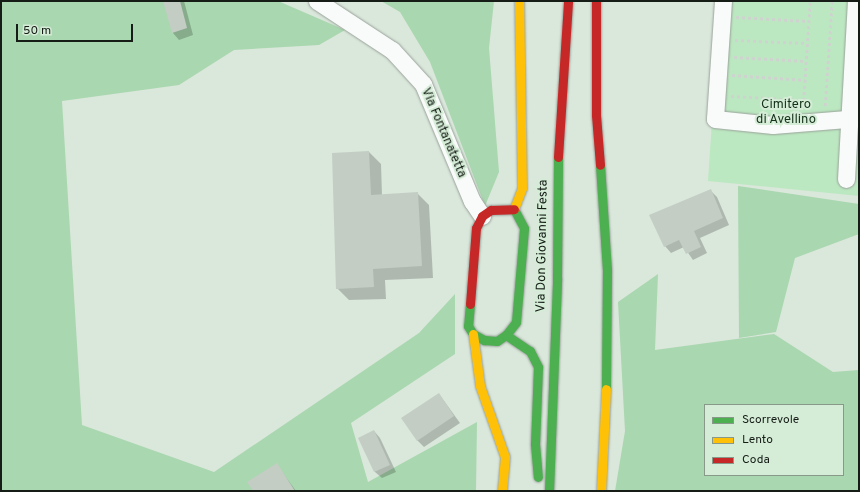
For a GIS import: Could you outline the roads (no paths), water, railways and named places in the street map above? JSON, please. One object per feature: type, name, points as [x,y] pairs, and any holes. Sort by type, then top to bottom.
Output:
[{"type":"main road","points":[[514,209],[491,210],[482,216],[476,228],[468,326],[474,334],[484,340],[496,341],[506,335],[516,322],[524,228],[514,209],[522,188],[519,1]]},
{"type":"main road","name":"Via Don Giovanni Festa","points":[[550,491],[557,278],[558,165],[568,1]]},
{"type":"main road","points":[[596,1],[596,115],[607,270],[605,439],[601,491]]},
{"type":"main road","points":[[474,334],[480,386],[505,457],[502,491]]},
{"type":"main road","points":[[506,335],[530,351],[538,367],[535,444],[541,491]]},
{"type":"street","name":"Via Fontanatetta","points":[[318,1],[392,50],[423,84],[472,201],[482,216]]},
{"type":"street","points":[[846,179],[854,118],[857,25],[856,1]]},
{"type":"street","points":[[722,8],[715,119],[773,125],[824,119],[854,118]]},
{"type":"park label","name":"Cimitero di Avellino","points":[[786,114]]}]
